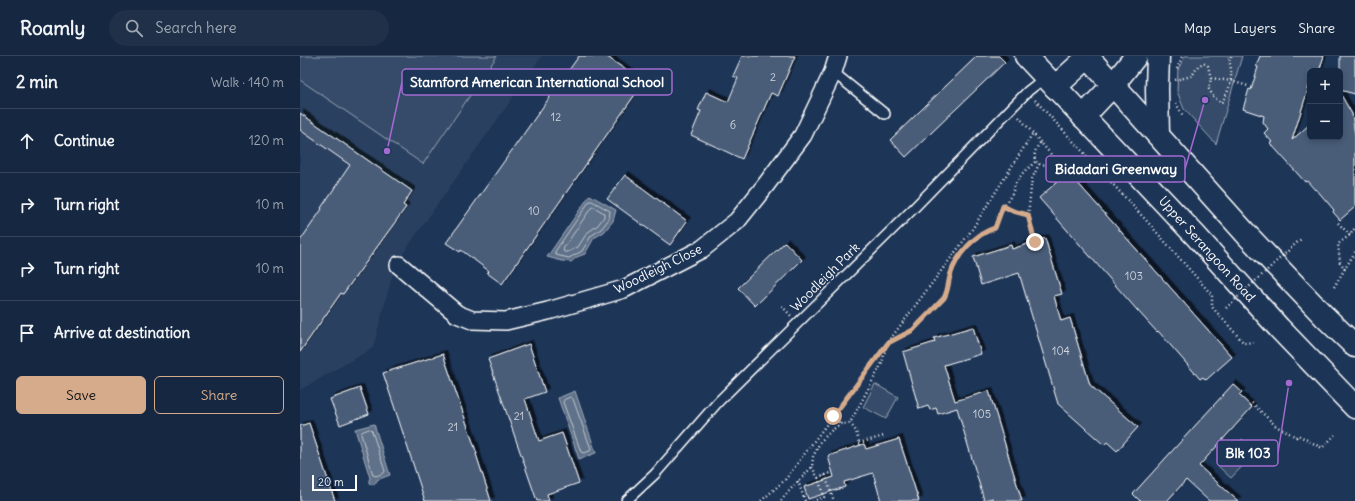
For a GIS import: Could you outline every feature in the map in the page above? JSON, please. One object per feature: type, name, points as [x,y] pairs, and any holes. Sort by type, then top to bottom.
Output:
[{"type":"main road","name":"Upper Serangoon Road","points":[[1026,56],[1195,235],[1279,328],[1355,407]]},
{"type":"main road","points":[[1051,82],[1088,56],[1248,236],[1324,316],[1355,346]]},
{"type":"main road","points":[[1083,117],[1113,85],[1136,56]]},
{"type":"main road","points":[[1158,56],[1158,135]]},
{"type":"street","name":"Woodleigh Close","points":[[399,265],[457,314],[472,320],[506,321],[548,311],[624,289],[702,249],[737,221],[803,135],[835,64]]},
{"type":"lane","points":[[835,64],[885,114]]},
{"type":"lane","name":"Woodleigh Park","points":[[626,501],[654,474],[718,402],[913,209],[1028,91],[1051,82]]},
{"type":"path","points":[[1174,80],[1192,76],[1198,66],[1203,63],[1208,66],[1211,78],[1209,89],[1213,96],[1221,103],[1227,96],[1231,81],[1232,69],[1229,61],[1231,56]]},
{"type":"path","points":[[1211,78],[1231,81],[1248,86]]},
{"type":"path","points":[[1036,101],[1145,218],[1212,295],[1212,307],[1244,343],[1256,342]]},
{"type":"path","points":[[1024,112],[1018,117],[1067,173]]},
{"type":"path","points":[[761,501],[785,480],[971,231],[1033,133]]},
{"type":"path","points":[[1040,142],[1037,147],[1036,161],[1038,164],[1046,166],[1056,160]]},
{"type":"path","points":[[850,423],[882,363],[888,343],[913,330],[944,298],[947,292],[950,276],[956,263],[977,236],[995,228],[1003,206],[1012,194],[1016,183],[1023,173],[1036,161]]},
{"type":"path","points":[[1035,242],[1028,215],[1032,179],[1038,164]]},
{"type":"path","points":[[1003,206],[1013,211],[1028,215]]},
{"type":"path","points":[[1338,223],[1350,235]]},
{"type":"path","points":[[1345,268],[1340,262],[1338,244],[1350,235],[1355,228]]},
{"type":"path","points":[[1226,308],[1302,238]]},
{"type":"path","points":[[1334,287],[1355,252]]},
{"type":"path","points":[[782,306],[793,318]]},
{"type":"path","points":[[1252,403],[1276,426],[1296,437],[1298,435],[1322,448],[1335,435]]},
{"type":"path","points":[[833,416],[841,424]]},
{"type":"path","points":[[815,501],[824,497],[818,478],[812,467],[813,457],[820,442],[832,430],[841,424],[850,423]]},
{"type":"path","points":[[850,423],[856,431],[860,444],[884,436]]},
{"type":"path","points":[[781,501],[812,467]]},
{"type":"path","points":[[818,478],[833,472]]},
{"type":"path","points":[[825,475],[834,501]]},
{"type":"path","points":[[798,481],[805,501]]},
{"type":"shaded area","points":[[300,56],[542,56],[395,265],[373,348],[300,390]]},
{"type":"shaded area","points":[[300,56],[497,56],[423,164],[300,80]]},
{"type":"shaded area","points":[[1185,56],[1242,56],[1216,144],[1184,109],[1177,91],[1178,69]]},
{"type":"shaded area","points":[[875,384],[898,397],[886,419],[863,407]]},
{"type":"shaded area","points":[[1242,439],[1256,452],[1231,478],[1217,465]]},
{"type":"water","points":[[590,195],[616,210],[613,221],[604,232],[594,238],[585,254],[577,257],[571,262],[547,257]]},
{"type":"water","points":[[575,391],[596,453],[579,459],[558,398]]},
{"type":"water","points":[[374,424],[390,475],[377,480],[373,485],[369,483],[370,478],[355,429]]},
{"type":"building","points":[[579,56],[606,56],[636,77],[634,80],[641,86],[502,284],[487,273],[489,271],[461,250],[460,252],[446,243]]},
{"type":"building","points":[[742,56],[795,56],[778,96],[771,93],[742,159],[691,135],[701,111],[698,110],[706,92],[728,102],[738,78],[733,76]]},
{"type":"building","points":[[977,56],[999,56],[1005,62],[906,157],[890,140]]},
{"type":"building","points":[[1260,56],[1324,56],[1320,68],[1307,68],[1307,92],[1292,140],[1307,127],[1307,140],[1343,140],[1343,98],[1352,114],[1355,136],[1355,207],[1340,220],[1333,212],[1334,210],[1316,189],[1315,190],[1307,181],[1305,182],[1270,143],[1272,142],[1264,133],[1268,129],[1263,122],[1264,116],[1243,109],[1258,67],[1256,66]]},
{"type":"building","points":[[1340,56],[1355,56],[1355,94],[1343,91],[1343,68],[1340,68]]},
{"type":"building","points":[[300,113],[412,191],[403,205],[406,207],[343,294],[341,293],[300,352],[300,241],[350,165],[300,130]]},
{"type":"building","points":[[1068,172],[1232,357],[1206,380],[1203,377],[1200,379],[1158,331],[1157,332],[1137,310],[1039,198]]},
{"type":"building","points":[[625,175],[687,221],[670,245],[607,199]]},
{"type":"building","points":[[1045,238],[1062,294],[1054,296],[1061,321],[1070,318],[1090,385],[1138,427],[1117,451],[1107,442],[1104,445],[1058,404],[1019,273],[981,285],[973,257],[1011,245],[1012,249]]},
{"type":"building","points":[[785,242],[802,260],[755,306],[738,288]]},
{"type":"building","points":[[973,327],[981,354],[944,365],[955,401],[989,391],[1022,501],[994,501],[993,498],[984,500],[957,408],[938,414],[936,408],[930,410],[928,406],[919,409],[903,352],[935,342],[934,338]]},
{"type":"building","points":[[529,344],[545,392],[525,399],[539,441],[562,433],[579,483],[547,494],[549,501],[537,501],[488,359]]},
{"type":"building","points":[[443,354],[477,454],[491,501],[425,501],[383,373]]},
{"type":"building","points":[[1233,384],[1242,392],[1239,395],[1252,407],[1199,466],[1238,501],[1209,501],[1186,480],[1167,501],[1140,501],[1133,494]]},
{"type":"building","points":[[360,388],[369,414],[340,425],[330,399]]},
{"type":"building","points":[[309,423],[335,501],[300,501],[300,426]]},
{"type":"building","points":[[899,439],[919,501],[881,501],[873,473],[844,482],[845,487],[808,499],[804,487],[834,477],[828,456],[864,444],[866,449]]},
{"type":"place","name":"Bidadari Greenway","points":[[1205,100]]},
{"type":"place","name":"Stamford American International School","points":[[387,151]]},
{"type":"place","name":"Blk 103","points":[[1289,383]]},
{"type":"route","points":[[833,416],[888,343],[913,330],[944,298],[947,292],[950,276],[956,263],[977,236],[995,228],[1003,206],[1013,211],[1028,215],[1035,242]]}]
